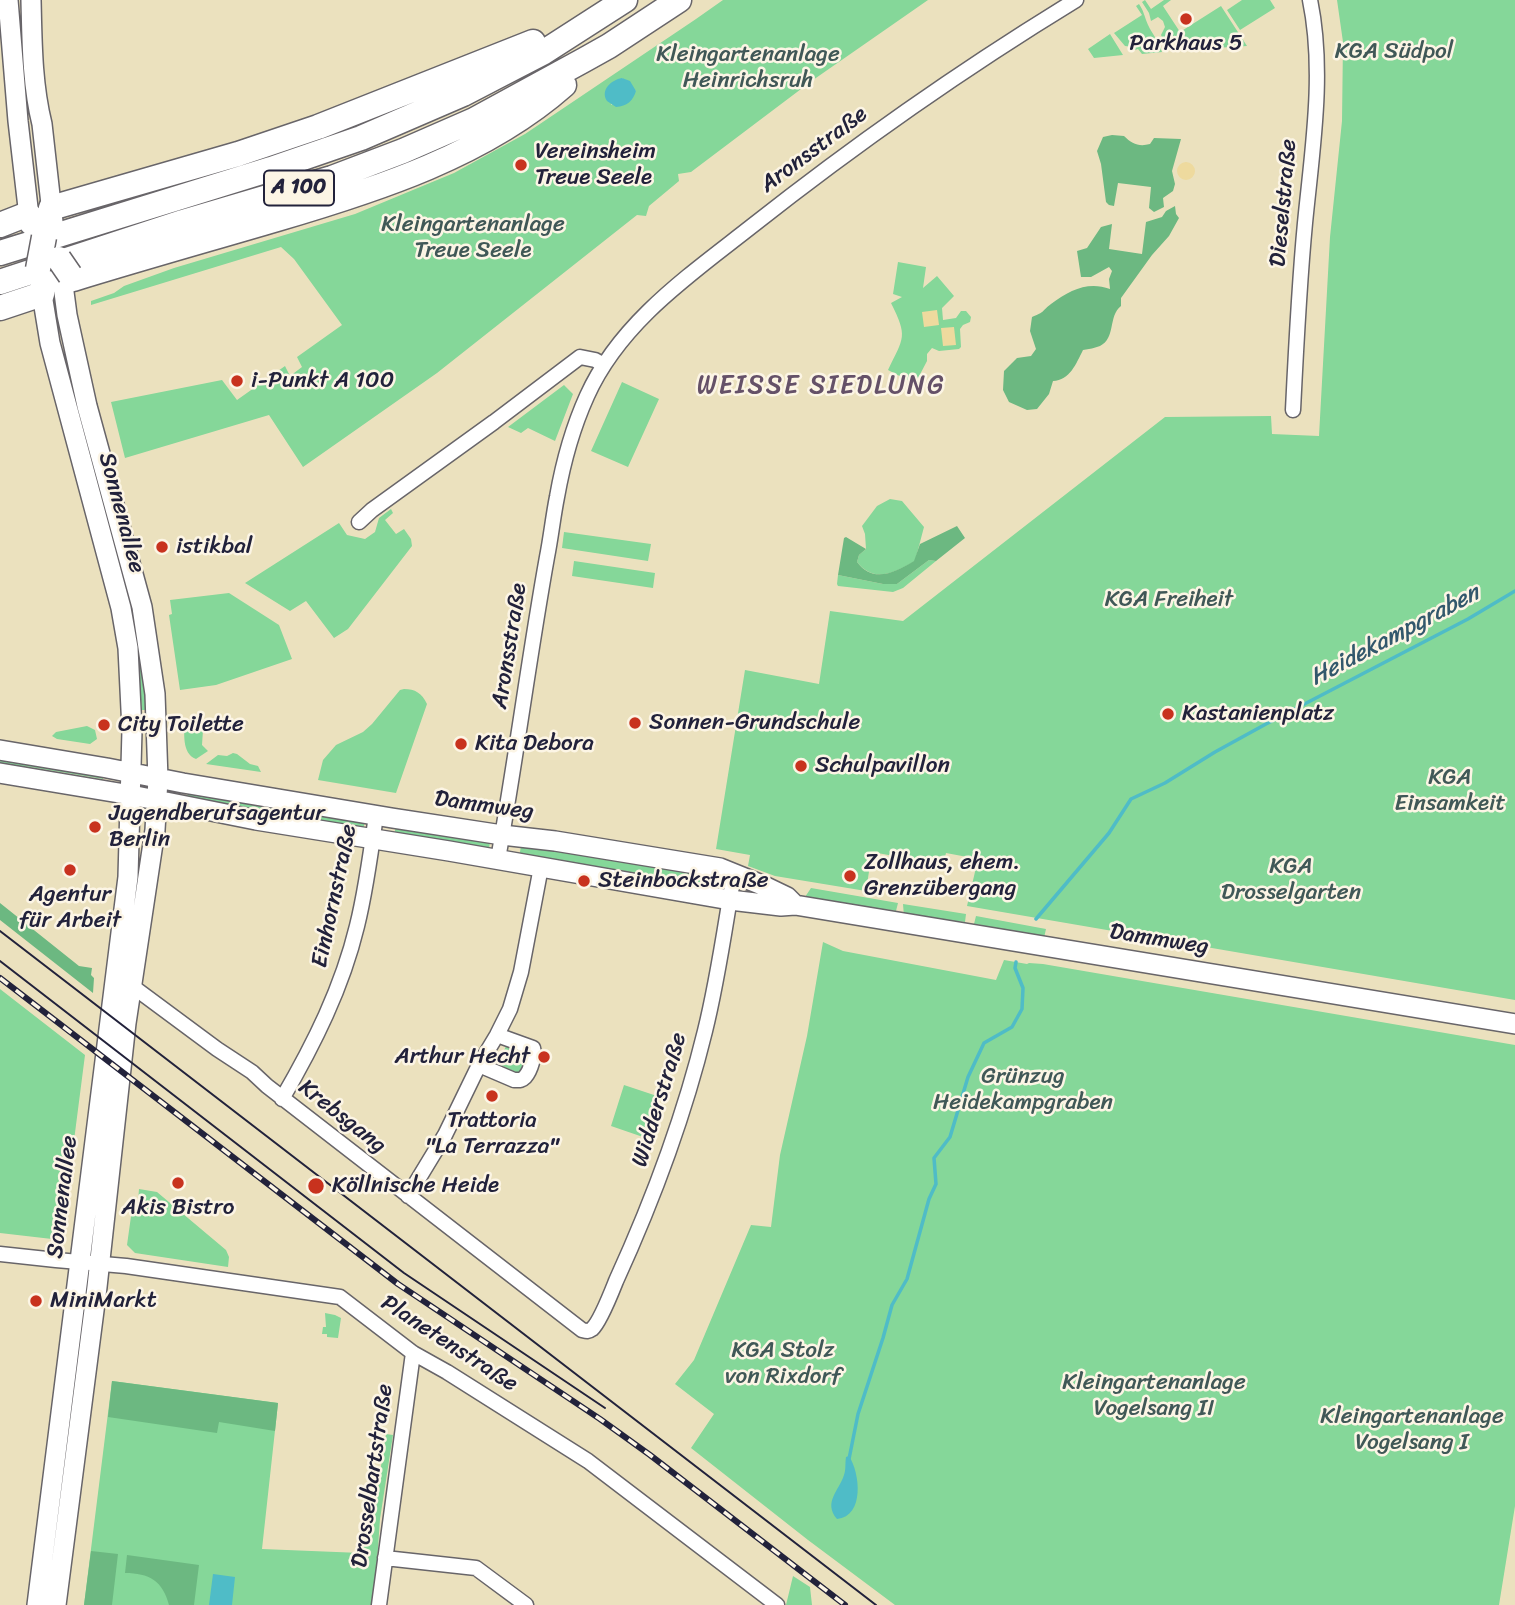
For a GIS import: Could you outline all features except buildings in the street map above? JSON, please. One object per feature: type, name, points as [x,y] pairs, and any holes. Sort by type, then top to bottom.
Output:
[{"type":"highway","name":"A 100","points":[[0,253],[271,169],[361,138],[463,94],[544,52],[625,0]]},
{"type":"highway","name":"A 100","points":[[0,282],[183,222],[332,178],[474,120],[609,47],[679,0]]},
{"type":"highway","points":[[0,308],[44,249],[280,141],[533,42],[568,35]]},
{"type":"highway","points":[[44,249],[342,200],[477,144],[531,111],[563,87],[584,60]]},
{"type":"main road","name":"Sonnenallee","points":[[8,0],[18,121],[44,249],[67,315],[87,406],[142,607],[152,669],[158,779],[155,831],[37,1605]]},
{"type":"main road","name":"Sonnenallee","points":[[30,0],[41,124],[44,249],[50,343],[121,608],[128,648],[131,730],[128,877],[57,1605]]},
{"type":"main road","points":[[131,730],[157,730]]},
{"type":"main road","name":"Dammweg","points":[[0,750],[376,815],[720,868],[787,897],[795,905]]},
{"type":"main road","name":"Dammweg","points":[[0,773],[256,820],[730,900],[795,905],[1515,1024]]},
{"type":"street","name":"Aronsstraße","points":[[498,859],[557,494],[578,419],[604,365],[633,327],[663,298],[802,186],[911,107],[1076,0]]},
{"type":"street","name":"Dieselstraße","points":[[1293,410],[1302,251],[1314,123],[1316,57],[1310,0]]},
{"type":"street","points":[[359,522],[580,357],[604,365]]},
{"type":"street","name":"Einhornstraße","points":[[282,1099],[318,1036],[337,992],[357,928],[376,815]]},
{"type":"street","points":[[408,1196],[445,1135],[510,1009],[521,972],[541,867]]},
{"type":"street","name":"Widderstraße","points":[[592,1329],[610,1296],[646,1214],[679,1125],[716,984],[734,874]]},
{"type":"street","name":"Krebsgang","points":[[132,986],[252,1072],[282,1099],[582,1330],[592,1329]]},
{"type":"street","points":[[479,1065],[514,1080],[519,1081],[525,1077],[534,1055],[533,1048],[497,1035]]},
{"type":"street","name":"Planetenstraße","points":[[0,1254],[126,1266],[340,1297],[413,1353],[588,1461],[777,1605]]},
{"type":"street","name":"Drosselbartstraße","points":[[379,1605],[413,1353]]},
{"type":"street","points":[[385,1558],[476,1568],[526,1605]]},
{"type":"green space","points":[[723,0],[928,0],[813,80],[691,172],[678,174],[679,181],[649,206],[646,216],[637,215],[437,373],[303,467],[269,415],[125,458],[111,402],[222,380],[237,400],[285,366],[290,376],[302,367],[297,357],[342,325],[294,259],[281,247],[91,305],[91,301],[174,268],[355,214],[454,173],[525,134]],"holes":[[[622,78],[636,91],[611,105]]]},
{"type":"green space","points":[[1145,0],[1151,9],[1164,0],[1171,0],[1163,6],[1180,32],[1221,6],[1247,46],[1183,50],[1181,42],[1171,42],[1162,37],[1165,27],[1163,21],[1158,17],[1151,21],[1142,2]]},
{"type":"green space","points":[[1242,0],[1270,0],[1275,8],[1240,30],[1227,10]]},
{"type":"green space","points":[[1337,0],[1515,0],[1515,1000],[967,906],[978,859],[946,853],[943,865],[872,852],[866,891],[775,876],[748,866],[750,855],[716,849],[745,670],[819,684],[830,611],[903,621],[1165,417],[1271,416],[1272,434],[1319,436],[1330,237],[1342,121],[1343,42]]},
{"type":"green space","points":[[1139,4],[1162,52],[1142,54],[1138,49],[1125,46],[1114,33],[1142,15],[1136,6]]},
{"type":"green space","points":[[1110,34],[1123,55],[1094,58],[1088,49]]},
{"type":"green space","points":[[1124,136],[1139,145],[1150,144],[1154,138],[1181,139],[1172,171],[1175,184],[1173,191],[1163,198],[1164,207],[1154,212],[1149,208],[1151,187],[1118,183],[1114,206],[1106,202],[1097,151],[1103,137]]},
{"type":"green space","points":[[1175,206],[1179,218],[1169,236],[1121,298],[1121,306],[1114,315],[1105,342],[1098,347],[1083,350],[1068,374],[1053,381],[1049,394],[1037,409],[1027,410],[1009,402],[1003,390],[1004,371],[1017,358],[1031,356],[1036,349],[1030,331],[1032,317],[1079,288],[1094,286],[1110,289],[1112,271],[1109,267],[1091,277],[1081,277],[1077,251],[1087,248],[1101,227],[1112,224],[1109,249],[1142,254],[1146,222],[1162,217]]},
{"type":"green space","points":[[898,262],[926,267],[923,288],[937,276],[954,296],[942,308],[943,320],[956,318],[961,311],[966,311],[971,317],[970,322],[960,329],[961,347],[939,351],[932,348],[915,384],[888,370],[902,337],[900,323],[891,303],[902,297],[893,294]]},
{"type":"green space","points":[[622,382],[659,399],[628,467],[591,451]]},
{"type":"green space","points":[[564,385],[573,394],[555,441],[528,428],[521,433],[508,427]]},
{"type":"green space","points":[[890,499],[902,501],[924,527],[915,561],[893,572],[871,573],[857,562],[859,555],[866,549],[862,526],[877,506]]},
{"type":"green space","points":[[391,509],[393,513],[385,520],[396,534],[404,529],[412,546],[348,629],[334,638],[306,601],[290,611],[245,583],[339,523],[347,535],[365,539],[375,532],[379,518]]},
{"type":"green space","points":[[957,526],[965,538],[936,561],[929,560],[897,584],[883,584],[838,575],[846,537],[866,549],[859,555],[857,562],[863,569],[870,573],[885,574],[914,561],[920,544]]},
{"type":"green space","points":[[564,532],[651,544],[648,561],[562,548]]},
{"type":"green space","points":[[929,560],[936,561],[903,588],[893,592],[837,584],[838,575],[883,584],[897,584]]},
{"type":"green space","points":[[574,561],[655,573],[653,588],[572,576]]},
{"type":"green space","points":[[229,593],[279,625],[292,659],[216,685],[180,690],[169,615],[172,614],[170,600]]},
{"type":"green space","points":[[135,606],[149,710],[142,710],[137,657],[128,608]]},
{"type":"green space","points":[[400,690],[418,692],[427,704],[396,793],[318,780],[323,760],[336,745],[363,732]]},
{"type":"green space","points":[[184,718],[191,727],[192,725],[203,730],[202,745],[208,751],[196,759],[186,747]]},
{"type":"green space","points":[[87,726],[95,730],[97,739],[90,744],[52,736],[56,732]]},
{"type":"green space","points":[[233,753],[258,766],[261,772],[206,764],[218,755],[227,756]]},
{"type":"green space","points":[[0,756],[103,773],[103,779],[0,764]]},
{"type":"green space","points":[[188,789],[365,821],[363,830],[187,803]]},
{"type":"green space","points":[[396,824],[490,841],[489,850],[394,837]]},
{"type":"green space","points":[[522,841],[713,877],[715,888],[519,857]]},
{"type":"green space","points":[[811,888],[898,903],[896,911],[884,909],[879,913],[806,900]]},
{"type":"green space","points":[[0,903],[79,966],[92,968],[93,993],[0,920]]},
{"type":"green space","points":[[903,904],[966,914],[965,922],[957,921],[952,925],[904,917]]},
{"type":"green space","points":[[976,916],[1046,929],[1044,938],[985,930],[982,925],[974,924]]},
{"type":"green space","points":[[823,942],[843,951],[996,980],[1004,960],[1043,964],[1515,1045],[1515,1506],[1499,1605],[895,1605],[691,1448],[714,1414],[675,1384],[694,1360],[751,1225],[771,1227],[780,1155],[807,1036]]},
{"type":"green space","points":[[0,989],[85,1055],[63,1226],[52,1239],[0,1233]]},
{"type":"green space","points":[[506,1046],[527,1053],[518,1073],[498,1064]]},
{"type":"green space","points":[[624,1085],[657,1096],[643,1137],[611,1126]]},
{"type":"green space","points":[[139,1189],[157,1192],[226,1250],[229,1257],[228,1267],[135,1253],[127,1245],[133,1202],[138,1202]]},
{"type":"green space","points":[[325,1313],[341,1318],[338,1338],[322,1334],[323,1327],[326,1327]]},
{"type":"green space","points":[[112,1381],[278,1403],[262,1549],[361,1553],[372,1479],[379,1479],[386,1434],[393,1435],[380,1519],[372,1605],[84,1605]]},
{"type":"green space","points":[[112,1381],[278,1403],[275,1431],[219,1422],[217,1433],[108,1417]]},
{"type":"green space","points":[[91,1551],[118,1554],[112,1605],[84,1605]]},
{"type":"green space","points":[[127,1555],[199,1565],[194,1605],[169,1605],[163,1590],[154,1580],[125,1573]]},
{"type":"green space","points":[[793,1576],[810,1587],[812,1605],[786,1605]]},
{"type":"sand","points":[[1186,162],[1192,165],[1195,171],[1192,177],[1186,180],[1180,177],[1177,171],[1180,165]]},
{"type":"sand","points":[[937,310],[939,325],[924,327],[922,312]]},
{"type":"sand","points":[[954,327],[956,345],[943,346],[941,328]]},
{"type":"water","points":[[622,78],[630,81],[636,91],[629,102],[616,107],[607,101],[605,93],[611,83]]},
{"type":"water","points":[[849,1456],[856,1473],[858,1493],[852,1510],[837,1519],[831,1507],[844,1475],[846,1457]]},
{"type":"water","points":[[213,1574],[235,1577],[232,1605],[209,1605]]},
{"type":"waterway","name":"Heidekampgraben","points":[[1036,919],[1109,833],[1131,799],[1165,783],[1266,724],[1468,619],[1515,591]]},
{"type":"waterway","name":"Heidekampgraben","points":[[849,1459],[858,1414],[892,1305],[907,1279],[929,1199],[936,1184],[934,1158],[950,1137],[968,1077],[984,1043],[1012,1027],[1022,1009],[1023,988],[1015,968],[1016,962]]},
{"type":"tram line","points":[[0,931],[876,1605]]},
{"type":"tram line","points":[[0,961],[404,1273],[605,1408]]},
{"type":"railway","points":[[0,978],[398,1284],[600,1419],[845,1605]]},
{"type":"place","name":"Parkhaus 5","points":[[1186,19]]},
{"type":"place","name":"Vereinsheim Treue Seele","points":[[521,165]]},
{"type":"place","name":"i-Punkt A 100","points":[[237,381]]},
{"type":"place","name":"istikbal","points":[[162,547]]},
{"type":"place","name":"Kastanienplatz","points":[[1168,714]]},
{"type":"place","name":"Sonnen-Grundschule","points":[[635,723]]},
{"type":"place","name":"City Toilette","points":[[104,725]]},
{"type":"place","name":"Kita Debora","points":[[461,744]]},
{"type":"place","name":"Schulpavillon","points":[[801,766]]},
{"type":"place","name":"Jugendberufsagentur Berlin","points":[[95,827]]},
{"type":"place","name":"Agentur für Arbeit","points":[[70,870]]},
{"type":"place","name":"Zollhaus, ehem. Grenzübergang","points":[[850,876]]},
{"type":"place","name":"Steinbockstraße","points":[[584,881]]},
{"type":"place","name":"Arthur Hecht","points":[[544,1057]]},
{"type":"place","name":"Trattoria \"La Terrazza\"","points":[[492,1096]]},
{"type":"place","name":"Akis Bistro","points":[[178,1183]]},
{"type":"place","name":"Köllnische Heide","points":[[316,1186]]},
{"type":"place","name":"MiniMarkt","points":[[36,1301]]},
{"type":"district","name":"WEISSE SIEDLUNG","points":[[821,386]]},
{"type":"park label","name":"KGA Südpol","points":[[1394,52]]},
{"type":"park label","name":"Kleingartenanlage Heinrichsruh","points":[[748,68]]},
{"type":"park label","name":"Kleingartenanlage Treue Seele","points":[[473,238]]},
{"type":"park label","name":"KGA Freiheit","points":[[1169,600]]},
{"type":"park label","name":"KGA Einsamkeit","points":[[1450,791]]},
{"type":"park label","name":"KGA Drosselgarten","points":[[1291,880]]},
{"type":"park label","name":"Grünzug Heidekampgraben","points":[[1023,1090]]},
{"type":"park label","name":"KGA Stolz von Rixdorf","points":[[783,1364]]},
{"type":"park label","name":"Kleingartenanlage Vogelsang II","points":[[1154,1396]]},
{"type":"park label","name":"Kleingartenanlage Vogelsang I","points":[[1412,1430]]}]
